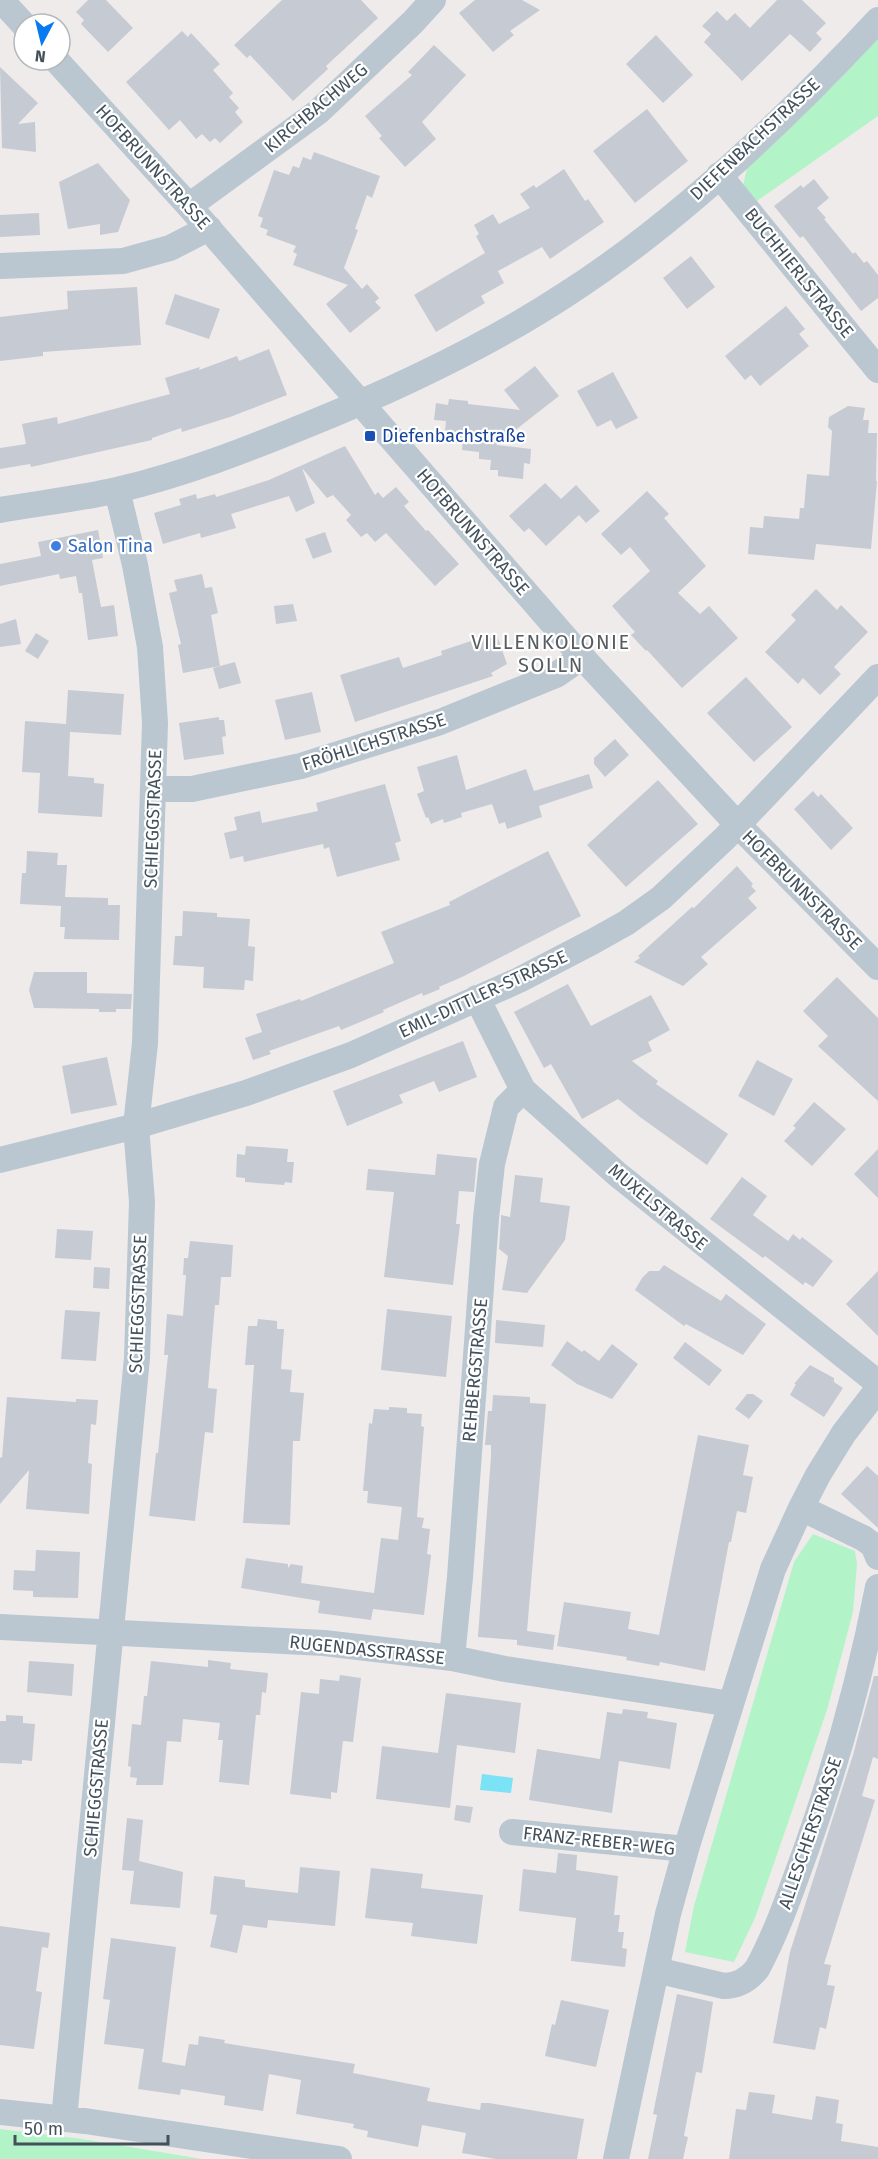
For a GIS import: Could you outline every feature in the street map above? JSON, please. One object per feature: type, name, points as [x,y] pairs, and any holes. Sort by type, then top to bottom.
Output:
[{"type":"street","points":[[1,0],[12,12]]},
{"type":"street","name":"KIRCHBACHWEG","points":[[189,206],[318,112],[413,22],[433,0]]},
{"type":"street","name":"DIEFENBACHSTRASSE","points":[[0,510],[117,490],[198,466],[271,440],[361,403],[492,339],[566,295],[648,236],[719,175],[805,95],[878,20]]},
{"type":"street","name":"HOFBRUNNSTRASSE","points":[[67,72],[209,228],[582,657],[738,825],[878,967]]},
{"type":"street","name":"BUCHHIERLSTRASSE","points":[[719,175],[878,370]]},
{"type":"street","points":[[0,266],[123,261],[170,248],[209,228]]},
{"type":"street","name":"SCHIEGGSTRASSE","points":[[64,2118],[137,1358],[142,1202],[136,1126],[145,1043],[156,723],[150,647],[135,565],[117,490]]},
{"type":"street","name":"FRÖHLICHSTRASSE","points":[[154,789],[192,789],[301,766],[440,722],[556,675],[582,657]]},
{"type":"street","name":"EMIL-DITTLER-STRASSE","points":[[0,1160],[136,1126],[246,1093],[351,1055],[519,980],[626,923],[661,898],[738,825],[878,677]]},
{"type":"street","name":"MUXELSTRASSE","points":[[477,998],[523,1090],[617,1174],[878,1383]]},
{"type":"street","name":"REHBERGSTRASSE","points":[[452,1658],[491,1175],[506,1107],[523,1090]]},
{"type":"street","points":[[616,2159],[668,1914],[773,1569],[801,1508],[840,1439],[878,1389]]},
{"type":"street","points":[[801,1508],[846,1528],[868,1541],[873,1545],[878,1557]]},
{"type":"street","name":"ALLESCHERSTRASSE","points":[[657,1970],[724,1986],[734,1986],[752,1976],[757,1969],[790,1896],[821,1806],[859,1675],[878,1587]]},
{"type":"street","name":"RUGENDASSTRASSE","points":[[0,1627],[324,1643],[452,1658],[505,1669],[731,1704]]},
{"type":"street","name":"FRANZ-REBER-WEG","points":[[512,1832],[686,1849]]},
{"type":"street","points":[[0,2112],[64,2118],[339,2159]]},
{"type":"green space","points":[[878,34],[878,116],[757,201],[743,186],[749,159]]},
{"type":"green space","points":[[813,1534],[855,1551],[857,1564],[853,1612],[827,1710],[755,1918],[734,1962],[685,1952],[694,1906],[794,1562]]},
{"type":"green space","points":[[0,2129],[82,2139],[202,2159],[0,2159]]},
{"type":"water","points":[[482,1774],[513,1778],[511,1793],[480,1790]]},
{"type":"building","points":[[88,0],[106,0],[133,28],[108,52],[81,24],[84,20],[76,12]]},
{"type":"building","points":[[282,0],[361,0],[378,18],[326,66],[328,69],[293,101],[250,55],[247,58],[234,45]]},
{"type":"building","points":[[475,0],[522,0],[540,10],[510,31],[514,35],[493,52],[459,13]]},
{"type":"building","points":[[777,0],[802,0],[826,23],[816,33],[822,39],[810,52],[790,34],[742,81],[704,42],[711,34],[702,26],[717,11],[727,21],[735,13],[750,28]]},
{"type":"building","points":[[182,31],[188,37],[191,33],[220,64],[213,70],[233,93],[229,97],[239,108],[235,112],[243,122],[220,143],[215,138],[210,142],[202,134],[196,139],[180,120],[169,130],[126,82]]},
{"type":"building","points":[[656,35],[693,75],[663,103],[626,64]]},
{"type":"building","points":[[434,45],[466,75],[422,122],[436,139],[405,167],[379,138],[382,136],[365,116],[412,75],[408,72]]},
{"type":"building","points":[[0,67],[38,103],[18,124],[35,122],[36,152],[2,148]]},
{"type":"building","points":[[647,109],[688,161],[635,203],[593,151]]},
{"type":"building","points":[[314,152],[380,176],[372,198],[367,195],[355,229],[358,230],[344,268],[362,289],[367,284],[379,298],[375,302],[381,308],[350,333],[326,304],[348,285],[293,265],[297,254],[293,252],[296,246],[266,235],[268,230],[260,227],[263,218],[258,216],[274,170],[289,175],[293,166],[299,168],[303,157],[311,160]]},
{"type":"building","points":[[98,163],[130,200],[118,232],[100,235],[100,224],[68,229],[59,182]]},
{"type":"building","points":[[564,169],[585,201],[588,199],[604,222],[550,259],[542,247],[498,271],[504,283],[481,296],[485,303],[436,332],[414,295],[485,253],[476,236],[479,234],[474,225],[493,214],[499,224],[530,208],[520,194],[534,185],[536,188]]},
{"type":"building","points":[[814,179],[829,198],[817,208],[826,218],[824,219],[853,254],[855,252],[864,263],[867,261],[878,275],[878,298],[861,311],[803,236],[800,238],[774,206],[801,185],[803,188]]},
{"type":"building","points":[[39,213],[40,235],[0,237],[0,215]]},
{"type":"building","points":[[691,256],[715,287],[687,309],[663,278]]},
{"type":"building","points":[[137,287],[141,345],[43,352],[43,356],[0,361],[0,317],[68,309],[67,291]]},
{"type":"building","points":[[175,294],[220,309],[209,339],[165,324]]},
{"type":"building","points":[[786,306],[805,329],[799,334],[809,346],[760,386],[751,375],[745,380],[725,356]]},
{"type":"building","points":[[269,349],[287,395],[230,417],[182,432],[181,428],[152,438],[152,440],[31,467],[30,464],[0,469],[0,448],[26,444],[22,424],[57,417],[58,424],[170,394],[165,378],[200,367],[199,370],[237,356],[239,361]]},
{"type":"building","points":[[535,366],[559,396],[496,445],[531,449],[530,464],[524,463],[523,479],[498,476],[498,470],[490,470],[491,460],[479,459],[479,452],[462,450],[463,438],[459,437],[459,433],[445,431],[446,421],[434,420],[436,403],[448,405],[449,399],[468,401],[468,404],[520,410],[504,390]]},
{"type":"building","points":[[613,372],[638,418],[616,429],[611,420],[597,427],[577,391]]},
{"type":"building","points":[[848,406],[865,408],[863,420],[869,420],[868,433],[877,433],[877,481],[871,549],[816,544],[814,560],[748,554],[750,527],[763,528],[764,516],[799,519],[800,508],[804,508],[807,474],[829,476],[832,431],[828,427],[829,417]]},
{"type":"building","points":[[345,446],[375,495],[378,492],[383,498],[396,487],[409,502],[404,506],[459,564],[435,586],[386,533],[375,542],[367,533],[361,537],[346,520],[351,515],[333,495],[327,498],[302,468],[315,503],[296,512],[289,496],[231,514],[236,528],[201,538],[200,533],[163,544],[154,513],[181,505],[179,499],[196,494],[197,499],[215,494],[216,497],[232,492],[269,480]]},
{"type":"building","points":[[545,483],[561,499],[576,485],[600,511],[586,523],[579,515],[546,546],[529,528],[524,532],[509,516]]},
{"type":"building","points":[[647,491],[669,514],[664,518],[706,566],[678,593],[700,614],[709,606],[738,638],[682,688],[631,635],[635,632],[612,606],[650,571],[630,547],[621,555],[601,534]]},
{"type":"building","points":[[98,530],[103,558],[92,560],[101,607],[114,605],[118,636],[88,640],[82,593],[79,593],[76,576],[60,579],[59,574],[0,586],[0,564],[41,556],[38,542]]},
{"type":"building","points":[[325,532],[332,552],[313,559],[305,539]]},
{"type":"building","points":[[202,574],[205,588],[212,587],[218,613],[211,615],[220,666],[183,673],[178,645],[181,644],[169,593],[177,591],[174,580]]},
{"type":"building","points":[[816,589],[837,610],[841,605],[868,632],[834,667],[841,674],[820,695],[803,678],[798,684],[765,652],[796,620],[791,615]]},
{"type":"building","points":[[293,604],[297,621],[276,624],[274,606]]},
{"type":"building","points":[[16,619],[21,644],[0,647],[0,624]]},
{"type":"building","points":[[36,633],[49,641],[38,659],[25,651]]},
{"type":"building","points":[[489,635],[490,638],[497,636],[507,664],[491,673],[493,676],[355,722],[340,675],[399,657],[403,668],[442,655],[441,651]]},
{"type":"building","points":[[235,662],[241,683],[219,689],[213,668]]},
{"type":"building","points":[[746,677],[792,727],[754,762],[707,713]]},
{"type":"building","points":[[68,690],[124,694],[121,735],[70,732],[68,776],[94,778],[94,783],[104,784],[102,817],[38,813],[40,773],[22,772],[25,721],[66,724]]},
{"type":"building","points":[[312,692],[321,732],[285,740],[275,700]]},
{"type":"building","points":[[219,717],[219,720],[224,720],[226,736],[222,737],[224,754],[184,760],[179,723]]},
{"type":"building","points":[[615,739],[629,755],[605,777],[594,764],[594,758]]},
{"type":"building","points":[[457,755],[466,790],[526,769],[534,791],[589,774],[593,788],[539,806],[542,817],[507,829],[505,822],[499,824],[492,804],[461,813],[462,817],[444,823],[443,819],[431,824],[428,817],[426,818],[417,794],[424,791],[417,767]]},
{"type":"building","points":[[658,780],[698,824],[626,887],[587,845]]},
{"type":"building","points":[[385,784],[401,841],[395,843],[400,860],[337,877],[329,847],[324,849],[323,844],[244,862],[243,856],[230,859],[224,833],[237,830],[234,817],[260,811],[262,823],[318,811],[316,803]]},
{"type":"building","points":[[813,791],[818,797],[821,794],[853,828],[831,850],[794,809]]},
{"type":"building","points":[[27,851],[58,853],[57,865],[67,865],[65,897],[108,898],[108,905],[120,905],[119,940],[64,939],[65,927],[60,927],[61,906],[20,904],[22,873],[26,873]]},
{"type":"building","points":[[548,851],[581,916],[439,987],[440,989],[423,996],[422,993],[341,1030],[339,1026],[269,1051],[271,1054],[253,1060],[245,1038],[262,1032],[256,1014],[300,999],[301,1001],[394,963],[381,932],[450,905],[449,902]]},
{"type":"building","points":[[737,866],[753,884],[751,886],[756,891],[748,898],[757,908],[701,957],[708,964],[683,986],[634,962],[640,958],[638,956],[692,907],[694,908]]},
{"type":"building","points":[[183,911],[217,913],[217,917],[250,919],[248,946],[255,947],[253,981],[245,980],[244,990],[203,988],[204,967],[173,965],[175,936],[182,936]]},
{"type":"building","points":[[34,972],[87,972],[87,993],[132,994],[131,1009],[99,1012],[99,1009],[34,1008],[29,990]]},
{"type":"building","points":[[837,977],[878,1018],[878,1101],[818,1046],[828,1036],[803,1011]]},
{"type":"building","points":[[568,984],[591,1026],[651,995],[670,1030],[648,1042],[652,1051],[632,1061],[658,1081],[656,1084],[728,1134],[707,1165],[618,1099],[582,1119],[551,1064],[544,1068],[514,1012]]},
{"type":"building","points":[[463,1041],[477,1077],[439,1092],[434,1081],[399,1095],[403,1103],[347,1126],[333,1091]]},
{"type":"building","points":[[107,1057],[117,1105],[71,1114],[62,1066]]},
{"type":"building","points":[[757,1060],[793,1079],[774,1116],[738,1096]]},
{"type":"building","points":[[814,1102],[846,1129],[812,1166],[784,1141],[796,1128],[793,1126]]},
{"type":"building","points":[[246,1146],[288,1149],[287,1162],[294,1162],[292,1183],[285,1182],[284,1185],[245,1182],[245,1178],[236,1177],[237,1154],[245,1155]]},
{"type":"building","points":[[878,1149],[878,1198],[854,1174]]},
{"type":"building","points":[[437,1154],[477,1158],[474,1192],[459,1191],[456,1224],[460,1224],[453,1285],[384,1277],[394,1192],[366,1190],[368,1169],[435,1175]]},
{"type":"building","points":[[515,1175],[543,1178],[540,1202],[570,1206],[565,1240],[527,1293],[502,1290],[508,1256],[499,1249],[501,1215],[510,1217]]},
{"type":"building","points":[[742,1177],[767,1196],[753,1215],[788,1241],[793,1234],[800,1240],[802,1237],[833,1261],[813,1287],[805,1282],[803,1285],[710,1219]]},
{"type":"building","points":[[57,1229],[93,1231],[91,1260],[55,1258]]},
{"type":"building","points":[[190,1241],[233,1245],[231,1277],[221,1277],[219,1305],[215,1305],[208,1388],[217,1389],[213,1433],[205,1432],[195,1521],[149,1516],[168,1355],[164,1355],[167,1314],[183,1316],[186,1275],[183,1275],[184,1258],[188,1258]]},
{"type":"building","points":[[664,1265],[721,1301],[726,1294],[766,1324],[743,1355],[686,1324],[684,1326],[635,1290],[649,1271],[659,1271]]},
{"type":"building","points":[[94,1267],[110,1268],[109,1289],[93,1288]]},
{"type":"building","points":[[878,1271],[878,1336],[846,1304]]},
{"type":"building","points":[[387,1309],[452,1316],[446,1377],[381,1370]]},
{"type":"building","points":[[65,1310],[100,1312],[96,1361],[61,1359]]},
{"type":"building","points":[[258,1319],[277,1321],[277,1329],[284,1329],[281,1369],[292,1370],[290,1392],[304,1393],[300,1441],[293,1441],[290,1525],[243,1523],[254,1365],[245,1365],[248,1326],[257,1326]]},
{"type":"building","points":[[496,1320],[545,1325],[543,1347],[495,1343]]},
{"type":"building","points":[[567,1341],[599,1361],[612,1344],[638,1364],[612,1399],[577,1384],[551,1365]]},
{"type":"building","points":[[685,1342],[722,1370],[709,1386],[673,1358]]},
{"type":"building","points":[[810,1365],[834,1378],[834,1382],[843,1388],[824,1417],[790,1395],[796,1384],[794,1384]]},
{"type":"building","points":[[747,1394],[753,1394],[763,1401],[749,1419],[735,1409]]},
{"type":"building","points":[[493,1395],[530,1397],[530,1403],[546,1404],[527,1631],[555,1635],[553,1650],[517,1645],[517,1640],[478,1637],[491,1456],[491,1445],[485,1445],[488,1411],[492,1411]]},
{"type":"building","points":[[7,1397],[76,1402],[76,1399],[98,1400],[96,1425],[91,1424],[88,1463],[92,1464],[89,1514],[26,1509],[29,1470],[0,1504],[0,1457],[2,1458]]},
{"type":"building","points":[[389,1407],[407,1408],[407,1413],[422,1414],[421,1426],[424,1427],[417,1517],[424,1518],[422,1528],[430,1529],[427,1554],[431,1555],[424,1615],[373,1609],[371,1620],[318,1613],[320,1601],[241,1588],[246,1558],[288,1564],[288,1568],[291,1564],[303,1566],[301,1583],[374,1593],[381,1538],[398,1540],[402,1507],[367,1503],[368,1491],[363,1491],[369,1423],[372,1424],[374,1409],[389,1410]]},
{"type":"building","points":[[698,1435],[749,1445],[743,1475],[753,1477],[746,1513],[737,1511],[731,1542],[729,1542],[705,1671],[660,1662],[659,1666],[626,1660],[627,1657],[557,1646],[564,1602],[631,1612],[628,1629],[659,1635]]},
{"type":"building","points":[[867,1466],[878,1476],[878,1528],[841,1494]]},
{"type":"building","points":[[36,1550],[80,1552],[78,1598],[33,1597],[33,1591],[13,1590],[14,1570],[35,1571]]},
{"type":"building","points":[[208,1660],[231,1663],[230,1669],[268,1673],[266,1693],[262,1692],[260,1715],[256,1715],[249,1785],[219,1782],[223,1740],[218,1740],[220,1723],[183,1719],[181,1742],[167,1741],[163,1785],[136,1785],[137,1778],[130,1777],[131,1767],[128,1766],[132,1724],[141,1725],[151,1661],[208,1667]]},
{"type":"building","points":[[29,1661],[74,1664],[72,1696],[27,1692]]},
{"type":"building","points":[[340,1675],[361,1678],[353,1742],[343,1741],[337,1793],[331,1792],[331,1799],[290,1794],[301,1692],[319,1694],[320,1679],[339,1681]]},
{"type":"building","points":[[874,1676],[878,1676],[878,1759],[873,1757],[862,1796],[875,1800],[824,1964],[831,1965],[827,1985],[835,1986],[826,2029],[820,2027],[815,2050],[773,2043],[790,1952],[853,1755]]},
{"type":"building","points":[[446,1693],[521,1703],[515,1753],[457,1745],[450,1808],[376,1799],[382,1746],[438,1753]]},
{"type":"building","points":[[623,1709],[648,1712],[647,1718],[677,1723],[670,1769],[619,1761],[612,1813],[529,1800],[537,1749],[600,1759],[607,1712],[622,1714]]},
{"type":"building","points":[[6,1715],[23,1716],[23,1723],[35,1724],[32,1761],[22,1760],[22,1764],[0,1763],[0,1721],[6,1721]]},
{"type":"building","points":[[456,1805],[473,1807],[470,1823],[454,1820]]},
{"type":"building","points":[[127,1818],[143,1820],[139,1861],[183,1872],[180,1908],[130,1904],[134,1871],[122,1870]]},
{"type":"building","points":[[558,1853],[577,1855],[576,1870],[618,1876],[614,1915],[620,1915],[618,1932],[624,1932],[622,1948],[627,1949],[625,1967],[571,1961],[576,1918],[519,1911],[523,1869],[556,1873]]},
{"type":"building","points":[[300,1867],[340,1871],[335,1926],[268,1920],[267,1928],[243,1925],[237,1953],[210,1947],[217,1915],[210,1914],[214,1876],[245,1880],[245,1887],[298,1893]]},
{"type":"building","points":[[371,1868],[423,1874],[421,1888],[483,1895],[477,1944],[411,1936],[413,1923],[365,1918]]},
{"type":"building","points":[[0,1926],[50,1933],[48,1948],[42,1947],[36,1991],[42,1992],[34,2049],[0,2045]]},
{"type":"building","points":[[111,1938],[176,1947],[162,2062],[185,2066],[189,2044],[198,2045],[199,2036],[225,2040],[224,2043],[355,2064],[353,2073],[430,2088],[427,2101],[480,2110],[481,2103],[489,2103],[584,2119],[577,2159],[496,2159],[462,2153],[466,2133],[422,2125],[418,2147],[367,2137],[368,2131],[353,2128],[354,2124],[296,2114],[301,2080],[269,2074],[263,2111],[224,2105],[225,2096],[181,2089],[180,2095],[138,2089],[144,2049],[104,2044],[110,2000],[103,1999]]},
{"type":"building","points":[[677,1994],[713,2002],[702,2073],[696,2072],[684,2136],[688,2137],[683,2159],[648,2159],[657,2115],[653,2114]]},
{"type":"building","points":[[561,2000],[609,2010],[596,2067],[545,2056],[552,2024],[555,2025]]},
{"type":"building","points":[[749,2092],[775,2095],[772,2113],[812,2120],[816,2096],[839,2100],[836,2123],[843,2124],[841,2141],[878,2147],[878,2159],[729,2159],[736,2109],[746,2110]]},
{"type":"place","name":"Diefenbachstraße","points":[[370,436]]},
{"type":"place","name":"Salon Tina","points":[[56,546]]},
{"type":"district","name":"VILLENKOLONIE SOLLN","points":[[551,654]]}]
